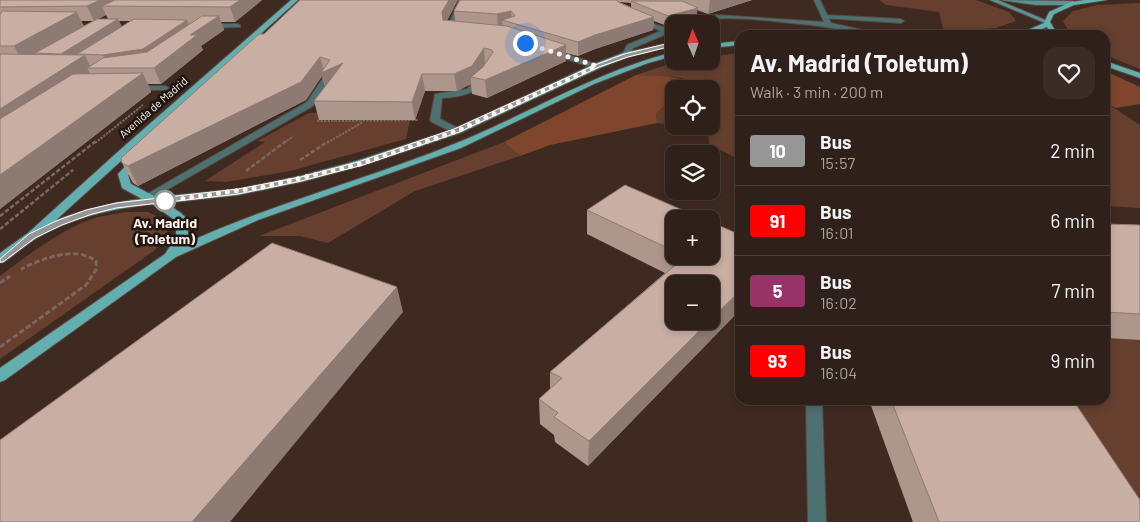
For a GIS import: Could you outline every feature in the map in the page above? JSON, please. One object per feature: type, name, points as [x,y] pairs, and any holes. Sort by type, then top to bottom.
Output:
[{"type":"main road","points":[[993,0],[1047,23],[1052,30]]},
{"type":"main road","points":[[1004,0],[1073,4],[1104,0]]},
{"type":"main road","name":"Avenida de Madrid","points":[[288,18],[298,3]]},
{"type":"main road","name":"Avenida de Madrid","points":[[0,259],[32,236],[118,157],[298,3]]},
{"type":"main road","points":[[1031,30],[1047,23],[1051,13],[1073,4]]},
{"type":"main road","points":[[720,37],[735,36]]},
{"type":"main road","points":[[720,45],[735,44]]},
{"type":"main road","points":[[149,200],[238,192],[360,164],[457,131],[597,66],[626,55],[665,46]]},
{"type":"main road","points":[[170,256],[254,218],[456,147],[492,132],[610,74],[665,56]]},
{"type":"main road","points":[[1110,65],[1131,73]]},
{"type":"main road","name":"Avenida de Madrid","points":[[0,376],[170,256],[182,237],[182,220],[174,211],[149,200],[126,186],[123,180],[123,174],[145,151]]},
{"type":"main road","name":"Avenida de Madrid","points":[[32,236],[59,223],[89,212],[116,205],[149,200]]},
{"type":"street","points":[[817,0],[828,24]]},
{"type":"street","points":[[458,31],[447,32],[460,3],[468,6]]},
{"type":"street","points":[[694,12],[700,15]]},
{"type":"street","points":[[626,55],[630,47],[659,35],[665,30],[631,17]]},
{"type":"street","points":[[720,17],[828,24],[857,30]]},
{"type":"street","points":[[825,17],[901,20]]},
{"type":"street","points":[[195,28],[204,26],[238,26]]},
{"type":"street","points":[[537,47],[597,66]]},
{"type":"street","points":[[457,131],[435,120],[438,96],[459,95],[478,86],[489,68]]},
{"type":"street","points":[[1131,73],[1140,77]]},
{"type":"street","points":[[149,200],[310,104],[328,78]]},
{"type":"street","points":[[128,88],[165,88]]},
{"type":"street","points":[[814,405],[818,522]]},
{"type":"path","points":[[1000,30],[1009,29]]},
{"type":"path","points":[[0,216],[165,88]]},
{"type":"path","points":[[314,121],[435,120]]},
{"type":"path","points":[[292,165],[344,131],[366,121]]},
{"type":"path","points":[[0,283],[29,265],[51,258],[85,255],[91,256],[96,261],[96,270],[80,290],[0,347]]},
{"type":"shaded area","points":[[879,0],[976,0],[1009,12],[1016,21],[996,28],[944,30],[939,12],[886,5]]},
{"type":"shaded area","points":[[1140,3],[1140,69],[1110,57],[1110,30],[1068,30],[1063,21],[1073,11],[1097,5]]},
{"type":"shaded area","points":[[735,54],[735,157],[720,150],[720,145],[709,144],[708,135],[720,135],[720,80],[686,80],[682,78],[636,75],[665,65],[665,70],[720,70],[720,55]]},
{"type":"shaded area","points":[[1110,73],[1140,87],[1140,104],[1116,108],[1110,105]]},
{"type":"shaded area","points":[[636,75],[663,76],[688,80],[665,80],[665,106],[656,114],[657,123],[550,145],[520,156],[504,142]]},
{"type":"shaded area","points":[[1110,105],[1140,125],[1140,208],[1110,206]]},
{"type":"shaded area","points":[[665,106],[665,124],[657,123],[656,114]]},
{"type":"shaded area","points":[[324,112],[319,121],[410,120],[406,139],[290,171],[226,182],[205,181],[265,142],[257,141],[309,113]]},
{"type":"shaded area","points":[[504,142],[520,156],[415,191],[328,243],[300,236],[259,236]]},
{"type":"shaded area","points":[[125,212],[148,212],[163,219],[168,233],[155,250],[0,359],[0,276],[47,242],[72,228],[98,217]]},
{"type":"shaded area","points":[[1110,338],[1140,340],[1140,522],[1041,405],[1110,405]]},
{"type":"building","points":[[0,0],[100,0],[87,6],[0,7]]},
{"type":"building","points":[[115,0],[240,0],[230,7],[102,6]]},
{"type":"building","points":[[300,0],[449,0],[442,12],[443,20],[507,26],[566,45],[485,80],[471,77],[483,67],[493,52],[484,48],[472,66],[454,74],[422,74],[412,102],[314,101],[343,63],[321,73],[330,60],[320,57],[301,82],[128,166],[122,163],[121,158],[259,34],[264,34]]},
{"type":"building","points":[[460,0],[616,0],[654,17],[578,42],[502,20],[515,16],[511,11],[497,14],[454,11]]},
{"type":"building","points":[[631,1],[682,1],[698,8],[666,15]]},
{"type":"building","points":[[2,11],[77,12],[14,46],[0,46],[0,15]]},
{"type":"building","points":[[202,16],[219,16],[190,35],[197,35],[154,68],[87,68],[103,58],[147,52]]},
{"type":"building","points":[[97,19],[118,19],[61,54],[35,53]]},
{"type":"building","points":[[134,19],[187,20],[143,49],[103,55],[77,54]]},
{"type":"building","points":[[0,54],[85,55],[0,109]]},
{"type":"building","points":[[143,73],[0,175],[0,119],[73,74]]},
{"type":"building","points":[[625,185],[682,210],[665,210],[665,247],[587,210]]},
{"type":"building","points":[[1110,224],[1140,225],[1140,314],[1110,312]]},
{"type":"building","points":[[720,226],[735,233],[735,296],[720,310],[720,275],[665,275],[665,330],[700,330],[589,441],[554,417],[558,413],[539,399],[562,378],[550,372],[676,265],[720,265]]},
{"type":"building","points":[[272,243],[397,287],[192,522],[0,522],[0,440]]},
{"type":"building","points":[[893,405],[1076,405],[1140,500],[1140,522],[939,522]]},
{"type":"bus line","name":"10","points":[[0,259],[32,236],[59,223],[89,212],[116,205],[238,192],[360,164],[457,131],[597,66],[626,55],[665,46]]},
{"type":"place","name":"Av. Madrid (Toletum)","points":[[165,201]]},
{"type":"route","points":[[165,201],[238,192],[360,164],[457,131],[597,66],[525,43]]}]
